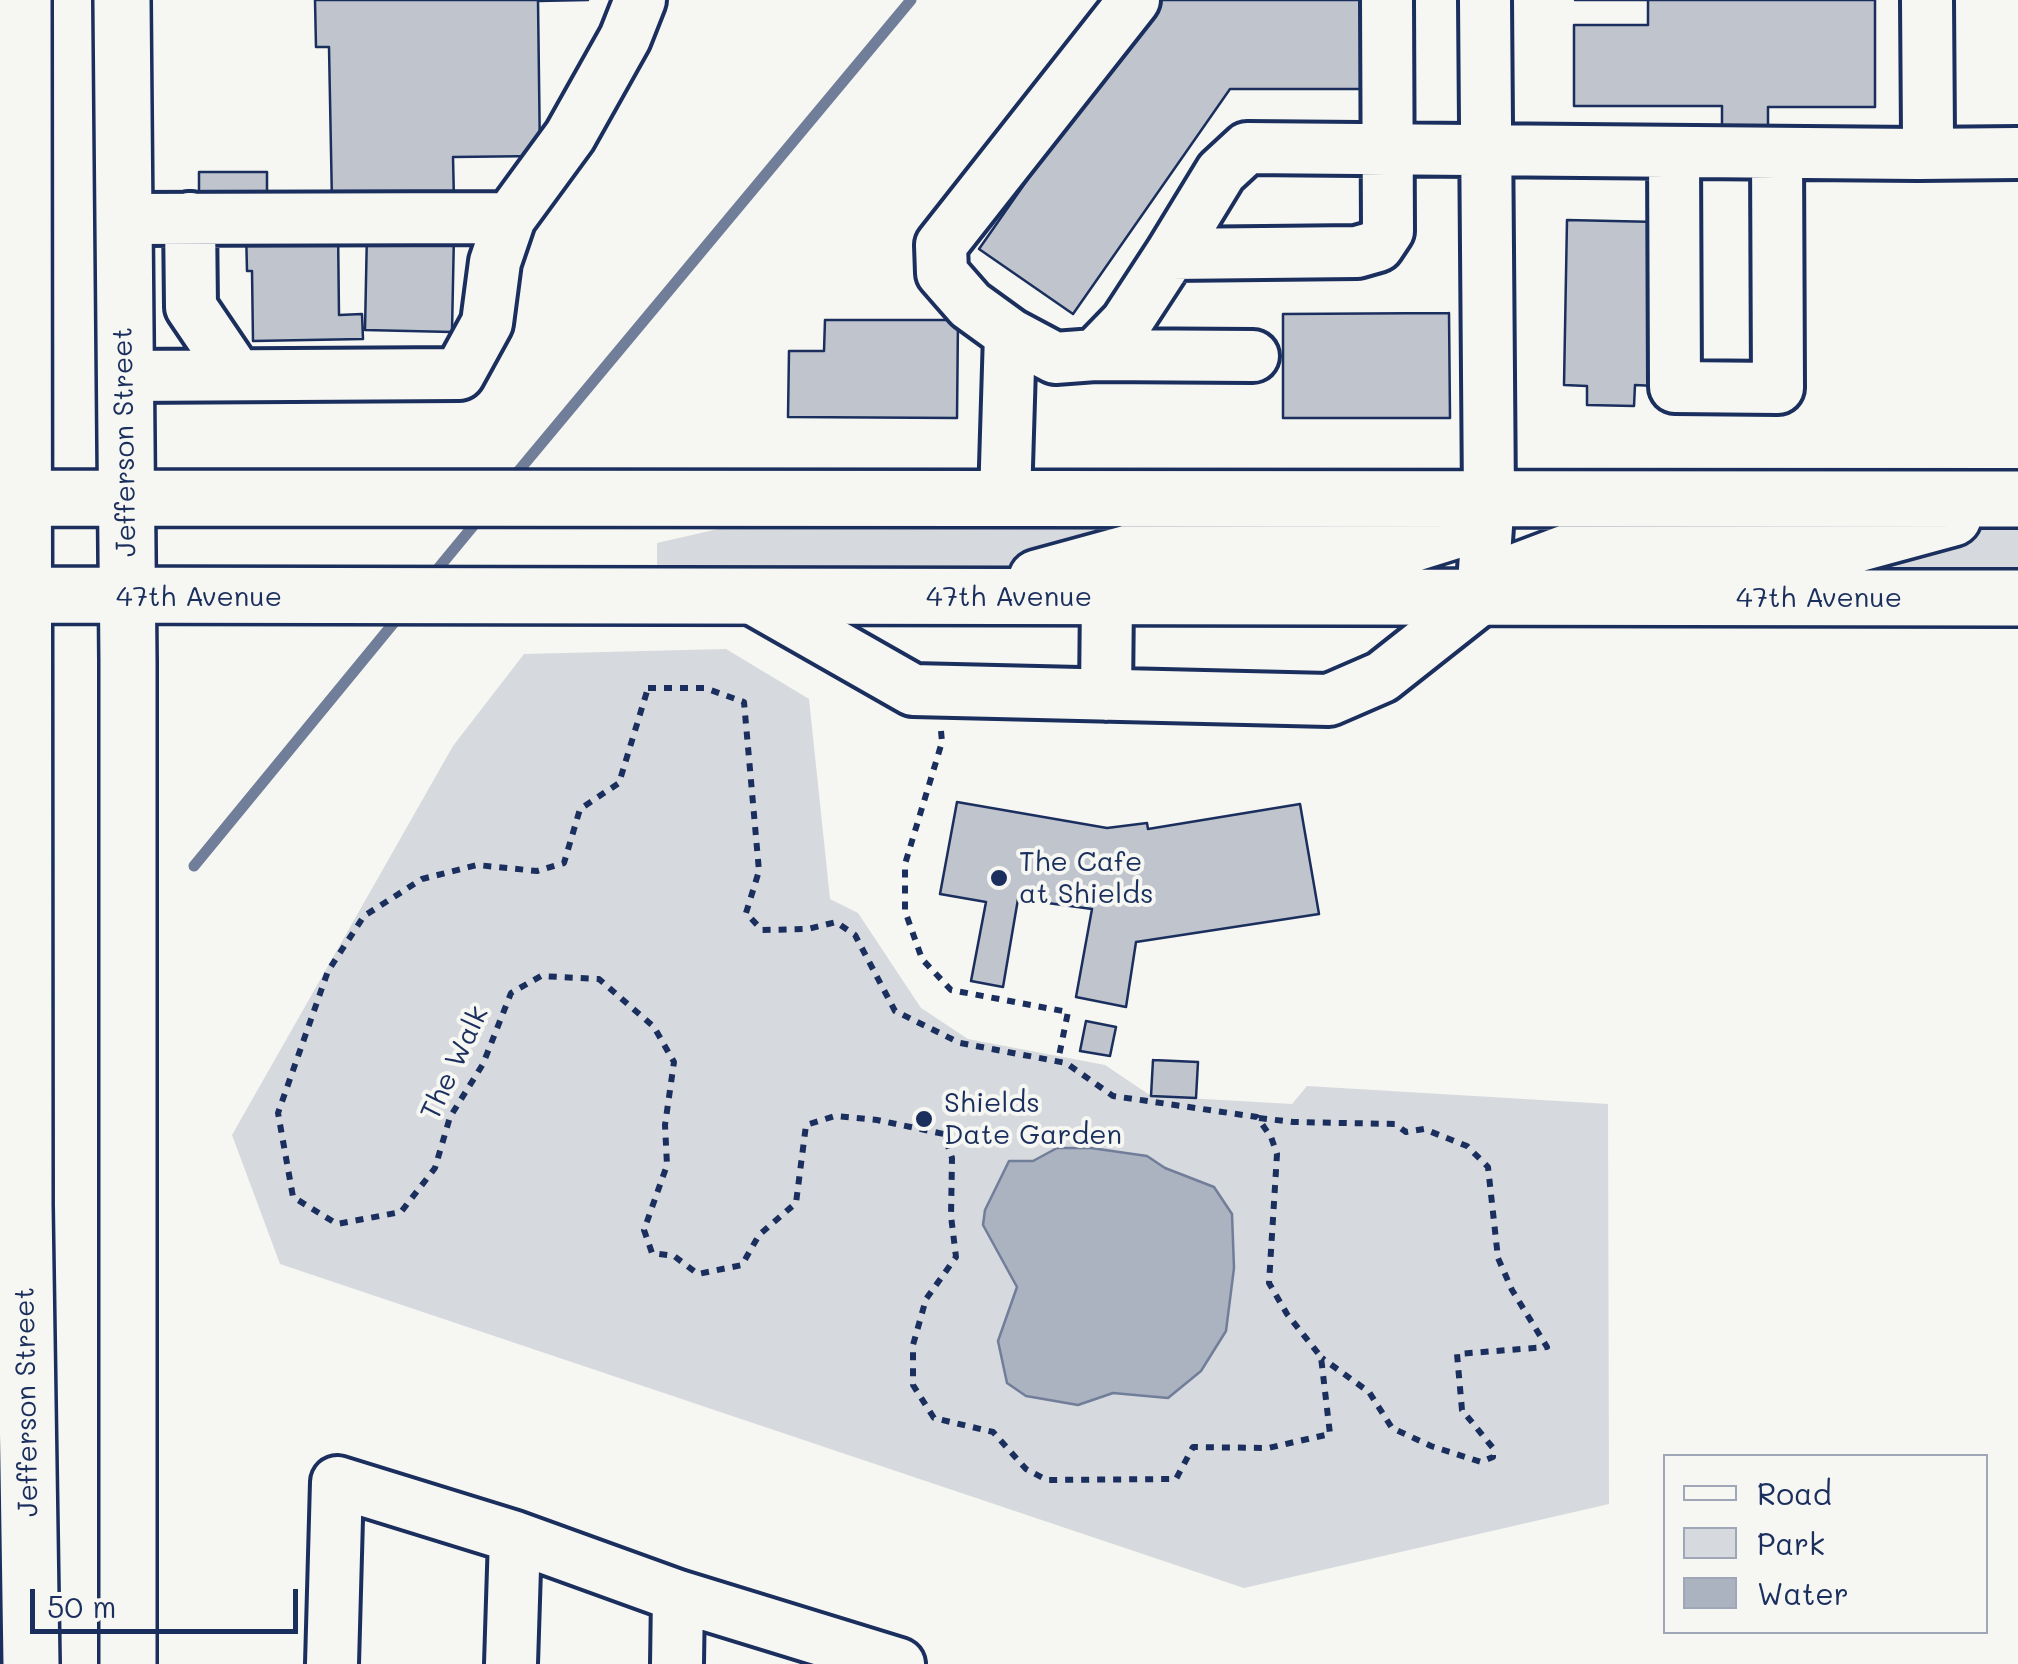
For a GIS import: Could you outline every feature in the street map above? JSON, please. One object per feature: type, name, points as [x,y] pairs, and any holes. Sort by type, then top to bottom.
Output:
[{"type":"main road","name":"Jefferson Street","points":[[23,0],[11,498],[12,846],[24,1206],[31,1664]]},
{"type":"main road","name":"Jefferson Street","points":[[122,0],[128,1664]]},
{"type":"main road","points":[[11,498],[2018,500]]},
{"type":"main road","points":[[970,597],[1165,542],[1412,544],[1457,530],[1490,498]]},
{"type":"main road","points":[[1482,598],[1521,570],[1566,553],[1824,552],[2018,500]]},
{"type":"main road","name":"47th Avenue","points":[[11,595],[2018,598]]},
{"type":"lane","points":[[124,376],[459,374],[488,324],[495,262],[510,218],[570,136],[625,38],[640,0]]},
{"type":"lane","points":[[1134,0],[941,245],[942,272],[970,305],[1010,334],[1054,358],[1254,356]]},
{"type":"lane","points":[[1171,254],[1357,252],[1378,246],[1388,231],[1387,0]]},
{"type":"lane","points":[[748,596],[925,690],[1329,700],[1382,677],[1482,598],[1490,498],[1486,0]]},
{"type":"lane","points":[[1918,154],[1928,136],[1927,0]]},
{"type":"lane","points":[[1095,356],[1126,324],[1221,172],[1246,148],[2018,153]]},
{"type":"lane","points":[[1674,152],[1675,388],[1778,388],[1778,153]]},
{"type":"lane","points":[[190,218],[191,307],[236,375]]},
{"type":"lane","points":[[123,219],[510,218]]},
{"type":"lane","points":[[1005,499],[1010,334]]},
{"type":"lane","points":[[1106,695],[1108,597]]},
{"type":"lane","points":[[332,1664],[337,1482],[515,1537],[836,1653],[899,1664]]},
{"type":"lane","points":[[510,1664],[515,1537]]},
{"type":"lane","points":[[677,1664],[678,1596]]},
{"type":"path","name":"The Walk","points":[[648,688],[705,688],[744,702],[759,871],[746,912],[762,930],[836,922],[855,935],[895,1011],[960,1043],[1066,1063],[1114,1096],[1292,1122],[1395,1124],[1406,1132],[1424,1129],[1467,1146],[1488,1166],[1498,1258],[1512,1290],[1547,1347],[1457,1354],[1462,1410],[1493,1448],[1494,1457],[1481,1462],[1392,1428],[1369,1392],[1321,1357],[1330,1434],[1268,1448],[1193,1447],[1176,1479],[1047,1480],[1026,1468],[993,1432],[934,1418],[914,1385],[914,1345],[926,1299],[956,1257],[950,1216],[952,1158],[944,1134],[835,1116],[806,1125],[796,1203],[759,1235],[742,1265],[698,1274],[674,1256],[652,1253],[644,1230],[666,1165],[665,1125],[674,1062],[654,1028],[599,980],[541,976],[511,993],[483,1064],[450,1117],[436,1168],[401,1212],[337,1224],[294,1197],[278,1113],[328,970],[364,916],[422,880],[476,864],[538,871],[564,864],[580,809],[618,783],[648,688]]},
{"type":"path","points":[[925,690],[942,742],[905,864],[904,911],[922,959],[951,990],[1068,1012],[1058,1061]]},
{"type":"path","points":[[1258,1118],[1277,1154],[1269,1283],[1286,1314],[1321,1357]]},
{"type":"green space","points":[[1109,525],[1109,542],[1000,568],[657,567],[657,543],[727,527]]},
{"type":"green space","points":[[1987,528],[2018,528],[2018,570],[1885,570],[1884,552]]},
{"type":"green space","points":[[726,649],[809,699],[830,899],[858,913],[921,1008],[968,1039],[1105,1065],[1151,1096],[1292,1104],[1307,1086],[1608,1104],[1609,1504],[1244,1588],[280,1264],[232,1135],[453,746],[524,654]]},
{"type":"water","points":[[1057,1148],[1091,1148],[1147,1156],[1165,1168],[1214,1187],[1232,1214],[1234,1268],[1226,1331],[1201,1371],[1168,1398],[1113,1393],[1078,1405],[1026,1396],[1007,1383],[998,1341],[1017,1287],[983,1225],[985,1210],[1009,1161],[1033,1161]]},
{"type":"building","points":[[315,0],[588,0],[538,1],[540,156],[453,157],[454,201],[332,203],[329,47],[316,47]]},
{"type":"building","points":[[1153,0],[1367,0],[1367,89],[1230,89],[1073,314],[979,249]]},
{"type":"building","points":[[1648,0],[1875,0],[1875,107],[1768,107],[1768,137],[1722,137],[1722,106],[1574,106],[1574,25],[1648,25]]},
{"type":"building","points":[[199,172],[267,172],[267,201],[199,201]]},
{"type":"building","points":[[1567,220],[1658,222],[1655,386],[1635,385],[1634,406],[1587,405],[1587,386],[1564,385]]},
{"type":"building","points":[[338,229],[339,315],[362,314],[363,339],[253,341],[252,271],[247,271],[246,230]]},
{"type":"building","points":[[367,231],[454,233],[452,332],[365,330]]},
{"type":"building","points":[[1449,313],[1450,418],[1283,418],[1283,314]]},
{"type":"building","points":[[825,320],[958,320],[957,418],[788,417],[789,351],[824,351]]},
{"type":"building","points":[[957,802],[1107,828],[1147,823],[1148,829],[1300,804],[1319,914],[1136,942],[1126,1007],[1076,997],[1092,909],[1018,899],[1003,987],[971,981],[986,902],[940,894]]},
{"type":"building","points":[[1086,1021],[1116,1027],[1110,1056],[1080,1051]]},
{"type":"building","points":[[1153,1060],[1198,1062],[1196,1098],[1151,1096]]},
{"type":"waterway","points":[[511,480],[911,0]]},
{"type":"waterway","points":[[431,577],[483,514]]},
{"type":"waterway","points":[[194,866],[401,614]]},
{"type":"place","name":"The Cafe at Shields","points":[[999,878]]},
{"type":"place","name":"Shields Date Garden","points":[[924,1119]]}]
